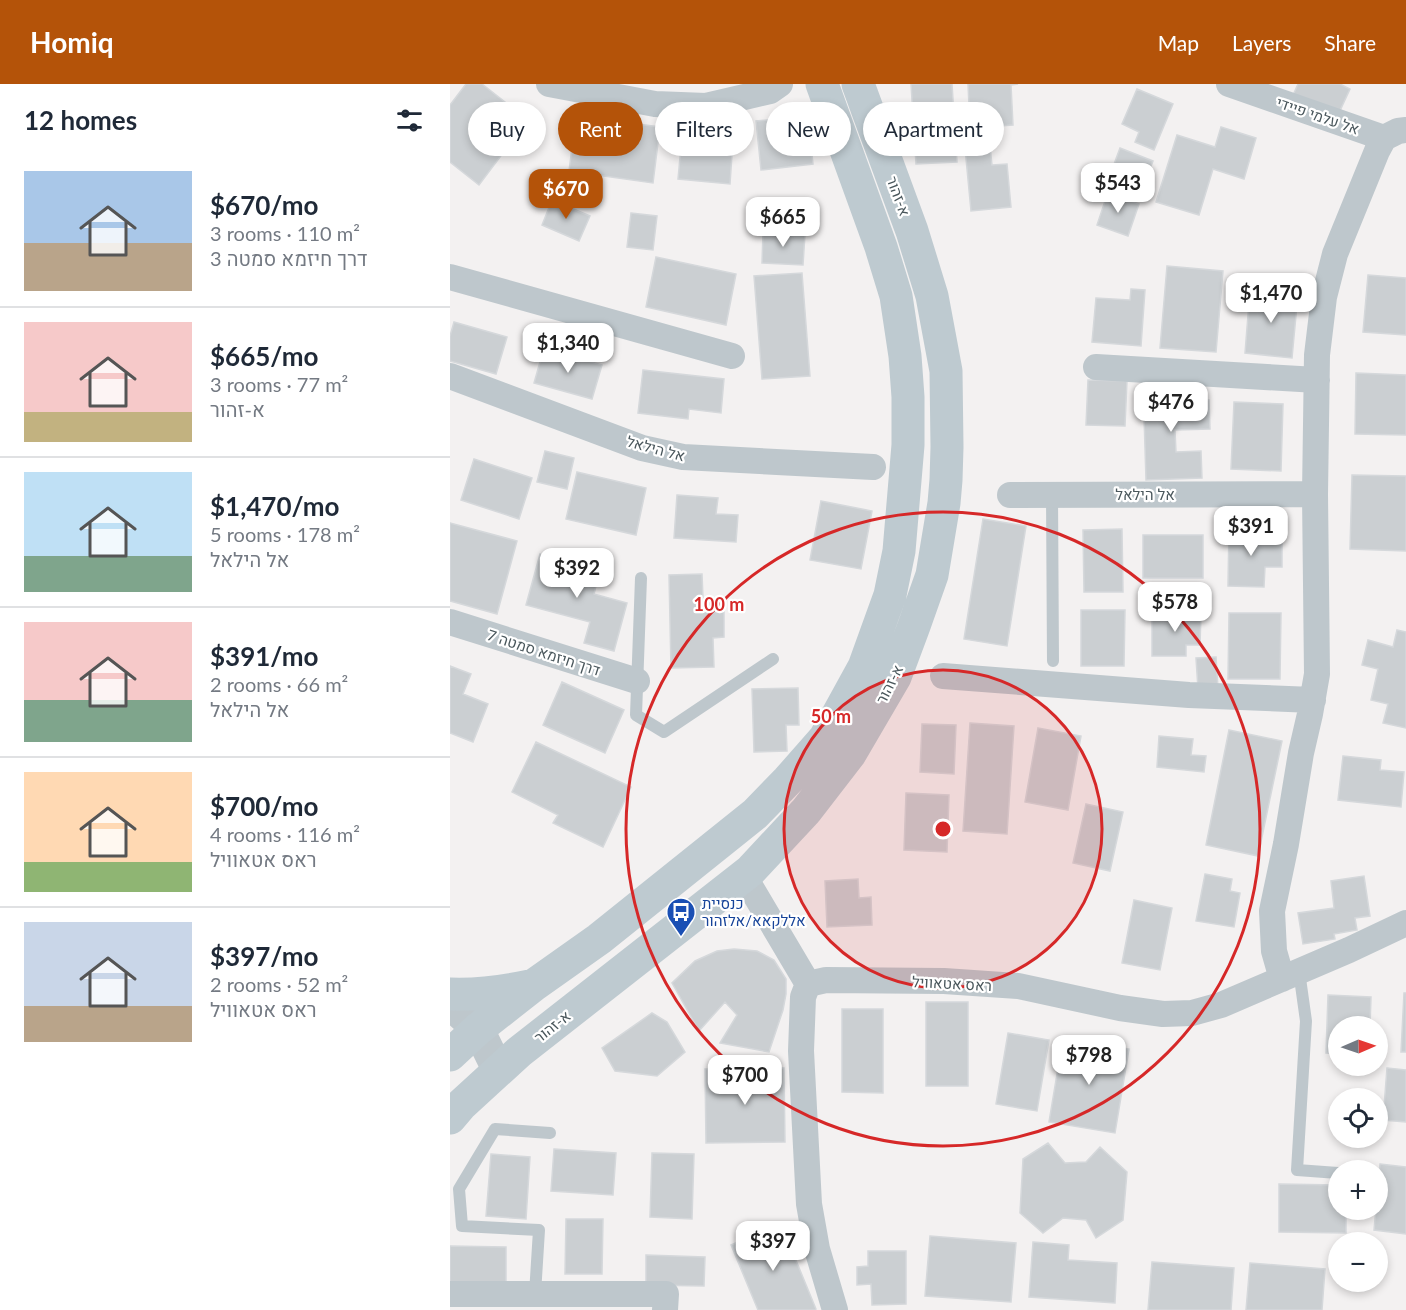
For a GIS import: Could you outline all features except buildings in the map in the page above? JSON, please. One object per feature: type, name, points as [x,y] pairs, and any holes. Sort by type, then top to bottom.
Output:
[{"type":"main road","name":"א-זהור","points":[[459,1042],[598,939],[756,814],[825,738],[864,667],[890,595],[899,551],[908,445],[908,397],[905,356],[896,296],[881,247],[822,84]]},
{"type":"main road","name":"א-זהור","points":[[450,1118],[461,1104],[519,1052],[750,871],[806,811],[850,754],[895,677],[932,574],[944,503],[947,447],[946,370],[932,296],[912,231],[858,84]]},
{"type":"main road","points":[[450,994],[492,993],[534,985]]},
{"type":"street","points":[[549,84],[655,104],[706,106],[770,91],[780,84]]},
{"type":"street","name":"אל עלמי פיידי","points":[[1229,84],[1395,134]]},
{"type":"street","points":[[1290,975],[1274,951],[1272,911],[1286,844],[1300,753],[1317,674],[1317,355],[1324,297],[1335,254],[1377,151],[1395,134]]},
{"type":"street","points":[[450,277],[732,356]]},
{"type":"street","points":[[1096,367],[1317,380]]},
{"type":"street","name":"אל הילאל","points":[[450,376],[642,448],[683,457],[873,467]]},
{"type":"street","name":"אל הילאל","points":[[1010,495],[1316,494]]},
{"type":"street","name":"דרך חיזמא סמטה 7","points":[[450,622],[637,681]]},
{"type":"street","points":[[943,676],[1189,695],[1313,700]]},
{"type":"street","points":[[744,876],[808,984],[803,997],[801,1051],[809,1204],[817,1249],[835,1310]]},
{"type":"street","name":"ראס אטאוויל","points":[[808,984],[826,980],[944,981],[1018,986],[1120,1008],[1163,1014],[1192,1012],[1221,1005],[1406,923]]},
{"type":"street","points":[[450,1004],[459,1042],[498,1070]]},
{"type":"street","points":[[450,1294],[666,1294],[665,1310]]},
{"type":"lane","points":[[1052,494],[1053,661]]},
{"type":"lane","points":[[640,578],[636,715],[663,732],[773,659]]},
{"type":"lane","points":[[1290,975],[1306,1022],[1297,1170],[1328,1172]]},
{"type":"lane","points":[[535,1294],[539,1230],[462,1226],[459,1189],[495,1130],[550,1133]]},
{"type":"place","name":"כנסיית אללקאא/אלזהור","points":[[681,938]]}]
